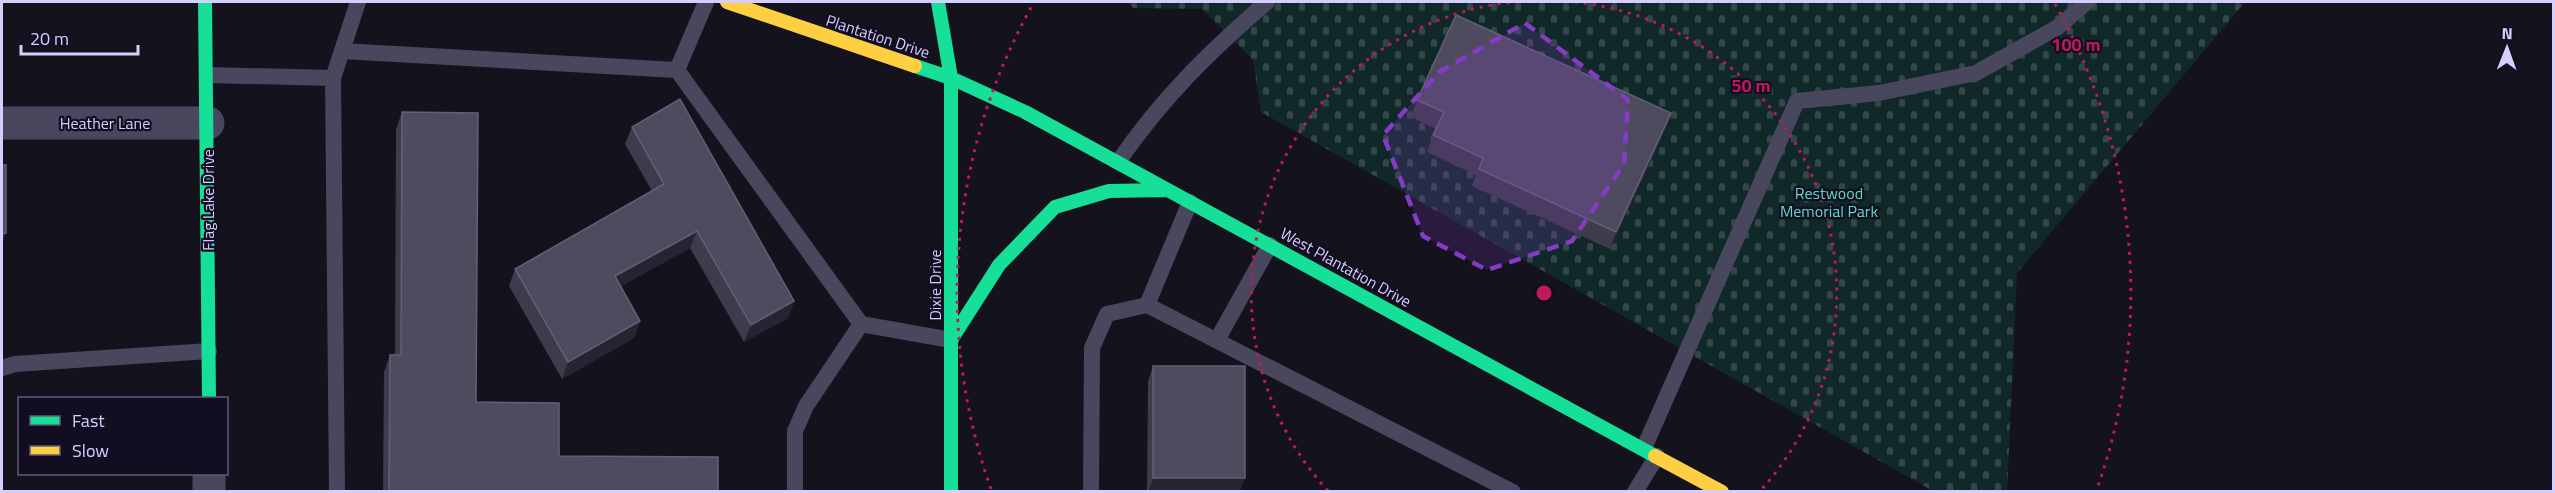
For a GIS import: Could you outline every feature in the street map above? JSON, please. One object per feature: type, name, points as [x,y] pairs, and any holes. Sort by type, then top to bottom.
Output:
[{"type":"main road","name":"Flag Lake Drive","points":[[205,2],[209,397]]},
{"type":"main road","name":"Plantation Drive","points":[[727,2],[951,78]]},
{"type":"main road","name":"Dixie Drive","points":[[938,2],[951,78],[951,492]]},
{"type":"main road","name":"West Plantation Drive","points":[[951,78],[1025,112],[1722,492]]},
{"type":"main road","points":[[951,340],[999,265],[1055,207],[1109,191],[1168,190]]},
{"type":"street","name":"Heather Lane","points":[[2,123],[208,123]]},
{"type":"street","points":[[209,475],[209,492]]},
{"type":"lane","points":[[337,492],[333,78],[358,2]]},
{"type":"lane","points":[[677,70],[706,2]]},
{"type":"lane","points":[[1118,162],[1148,118],[1193,68],[1267,2]]},
{"type":"lane","points":[[1635,492],[1797,101],[1879,93],[1976,73],[2058,27],[2087,2]]},
{"type":"lane","points":[[342,51],[677,70]]},
{"type":"lane","points":[[677,70],[861,324],[951,340]]},
{"type":"lane","points":[[207,75],[333,78]]},
{"type":"lane","points":[[1147,304],[1190,202]]},
{"type":"lane","points":[[1217,340],[1270,245]]},
{"type":"lane","points":[[1091,492],[1092,348],[1107,314],[1147,304],[1512,492]]},
{"type":"lane","points":[[795,492],[795,431],[806,406],[861,324]]},
{"type":"lane","points":[[2,368],[15,364],[208,351]]},
{"type":"highlighted area","points":[[1525,23],[1628,100],[1624,164],[1572,241],[1487,270],[1423,236],[1383,135],[1439,72]]},
{"type":"green space","name":"Restwood Memorial Park","points":[[1128,2],[2245,2],[2017,273],[2007,492],[1933,491],[1261,112],[1253,60],[1202,9],[1133,8]]},
{"type":"building","points":[[1456,15],[1671,113],[1616,232],[1479,169],[1483,158],[1433,135],[1444,112],[1417,100]]},
{"type":"building","points":[[680,99],[794,301],[751,325],[697,231],[615,276],[640,321],[568,362],[515,269],[664,184],[632,127]]},
{"type":"building","points":[[402,112],[478,113],[476,402],[559,403],[559,456],[718,457],[718,492],[389,492],[390,355],[401,355]]},
{"type":"building","points":[[2,165],[6,165],[6,233],[2,234]]},
{"type":"building","points":[[1153,366],[1245,366],[1245,478],[1153,478]]},
{"type":"traffic: fast","points":[[205,2],[209,397]]},
{"type":"traffic: fast","points":[[938,2],[951,78],[951,492]]},
{"type":"traffic: fast","points":[[915,66],[951,78],[1025,112],[1655,456]]},
{"type":"traffic: fast","points":[[951,340],[999,265],[1055,207],[1109,191],[1166,190]]},
{"type":"traffic: slow","points":[[727,2],[915,66]]},
{"type":"traffic: slow","points":[[1655,456],[1722,492]]}]
